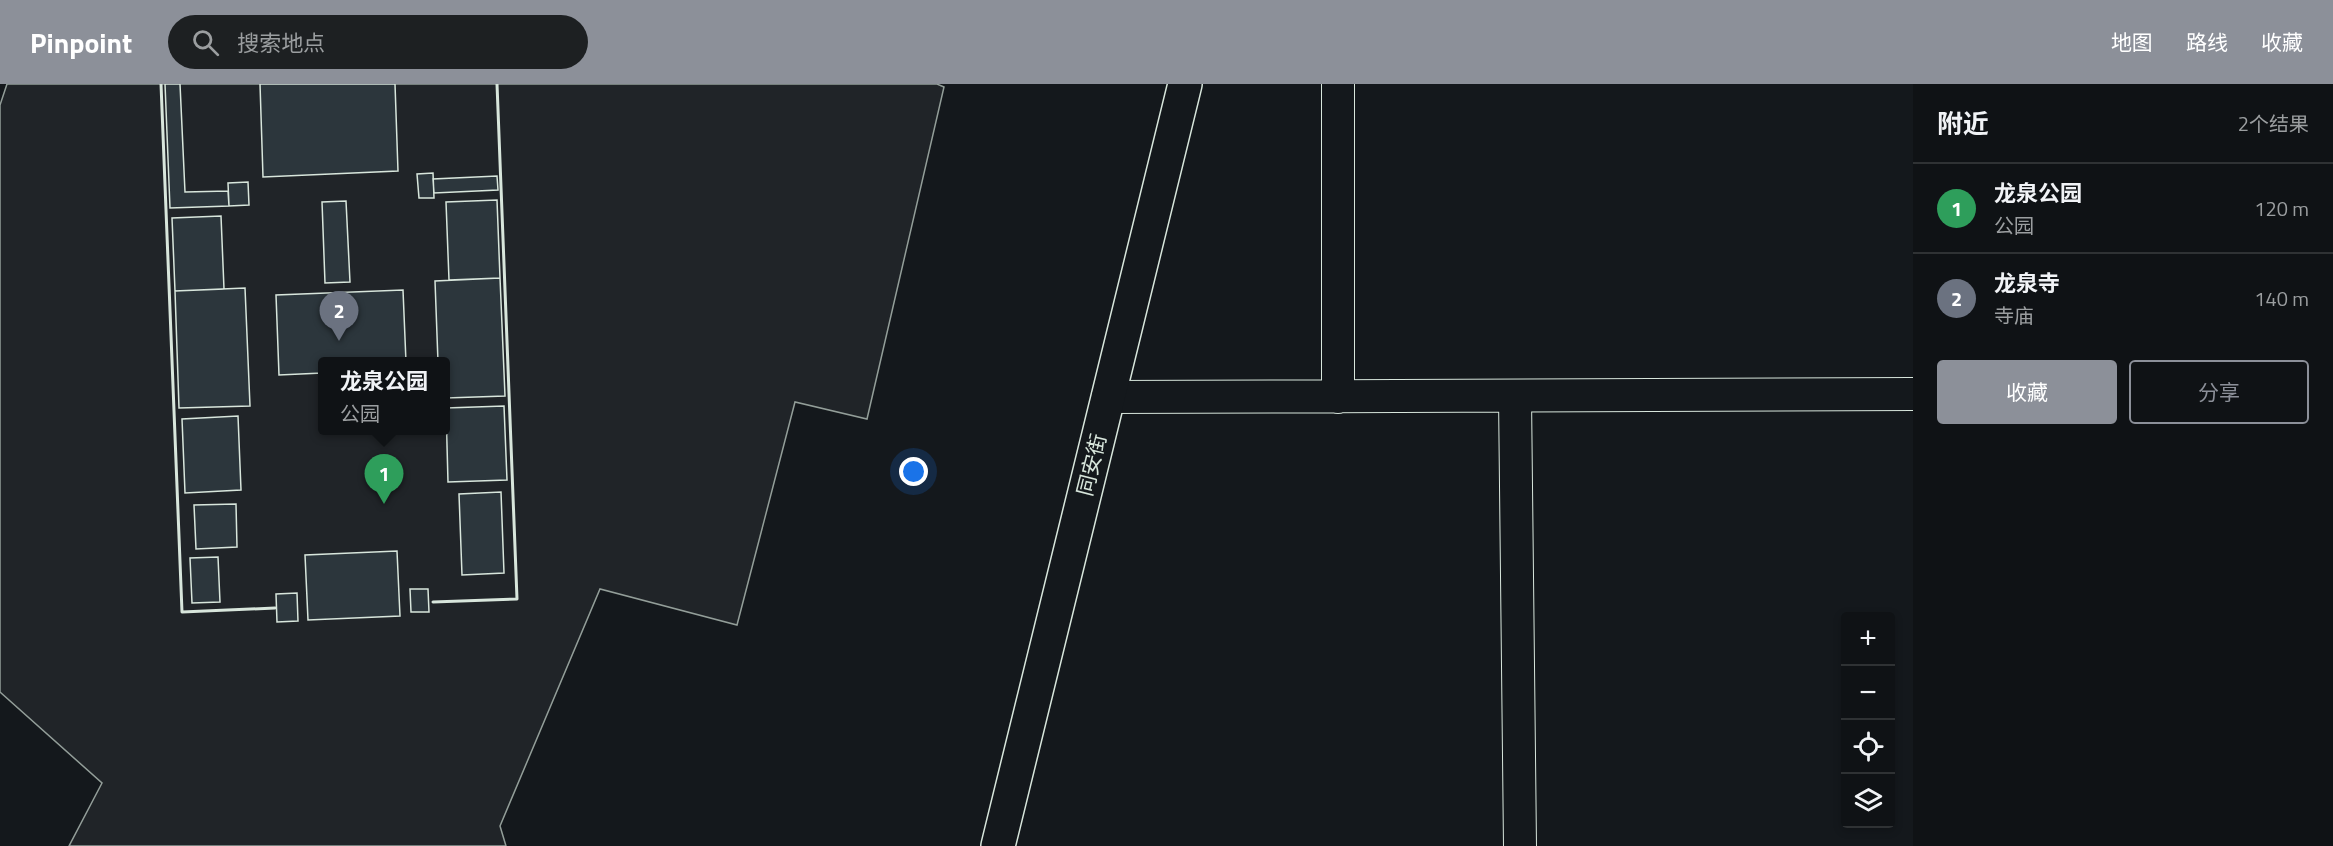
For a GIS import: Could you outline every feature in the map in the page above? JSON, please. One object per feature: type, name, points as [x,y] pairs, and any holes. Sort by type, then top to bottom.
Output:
[{"type":"main road","name":"同安街","points":[[998,846],[1185,84]]},
{"type":"street","points":[[1338,84],[1338,396]]},
{"type":"street","points":[[1108,398],[1913,394]]},
{"type":"street","points":[[1515,396],[1520,846]]},
{"type":"shaded area","points":[[7,84],[937,84],[944,87],[867,419],[795,402],[737,625],[600,589],[500,826],[506,846],[69,846],[102,783],[0,692],[0,105]]},
{"type":"building","points":[[165,84],[180,84],[185,192],[228,191],[229,206],[170,208]]},
{"type":"building","points":[[260,84],[395,84],[398,171],[263,177]]},
{"type":"building","points":[[433,173],[434,198],[419,198],[417,174]]},
{"type":"building","points":[[497,176],[498,190],[434,193],[433,179]]},
{"type":"building","points":[[248,182],[249,205],[229,206],[228,183]]},
{"type":"building","points":[[497,200],[500,278],[449,280],[446,202]]},
{"type":"building","points":[[346,201],[350,282],[325,283],[322,202]]},
{"type":"building","points":[[221,216],[224,289],[175,291],[172,218]]},
{"type":"building","points":[[500,278],[505,396],[450,398],[450,357],[438,357],[435,281]]},
{"type":"building","points":[[245,288],[250,406],[179,408],[175,291]]},
{"type":"building","points":[[403,290],[406,357],[318,357],[318,373],[279,375],[276,295]]},
{"type":"building","points":[[504,406],[507,480],[448,482],[447,435],[450,435],[450,408]]},
{"type":"building","points":[[238,416],[241,490],[185,493],[182,419]]},
{"type":"building","points":[[501,492],[504,573],[462,575],[459,494]]},
{"type":"building","points":[[236,504],[237,547],[196,549],[194,505]]},
{"type":"building","points":[[397,551],[400,616],[308,620],[305,555]]},
{"type":"building","points":[[218,557],[220,602],[192,603],[190,558]]},
{"type":"building","points":[[410,589],[428,589],[429,612],[411,612]]},
{"type":"building","points":[[297,593],[298,621],[277,622],[276,594]]},
{"type":"wall","points":[[161,84],[182,612],[275,608]]},
{"type":"wall","points":[[433,602],[517,599],[497,84]]},
{"type":"place","name":"龙泉寺","points":[[339,341]]},
{"type":"place","name":"龙泉公园","points":[[384,504]]}]
